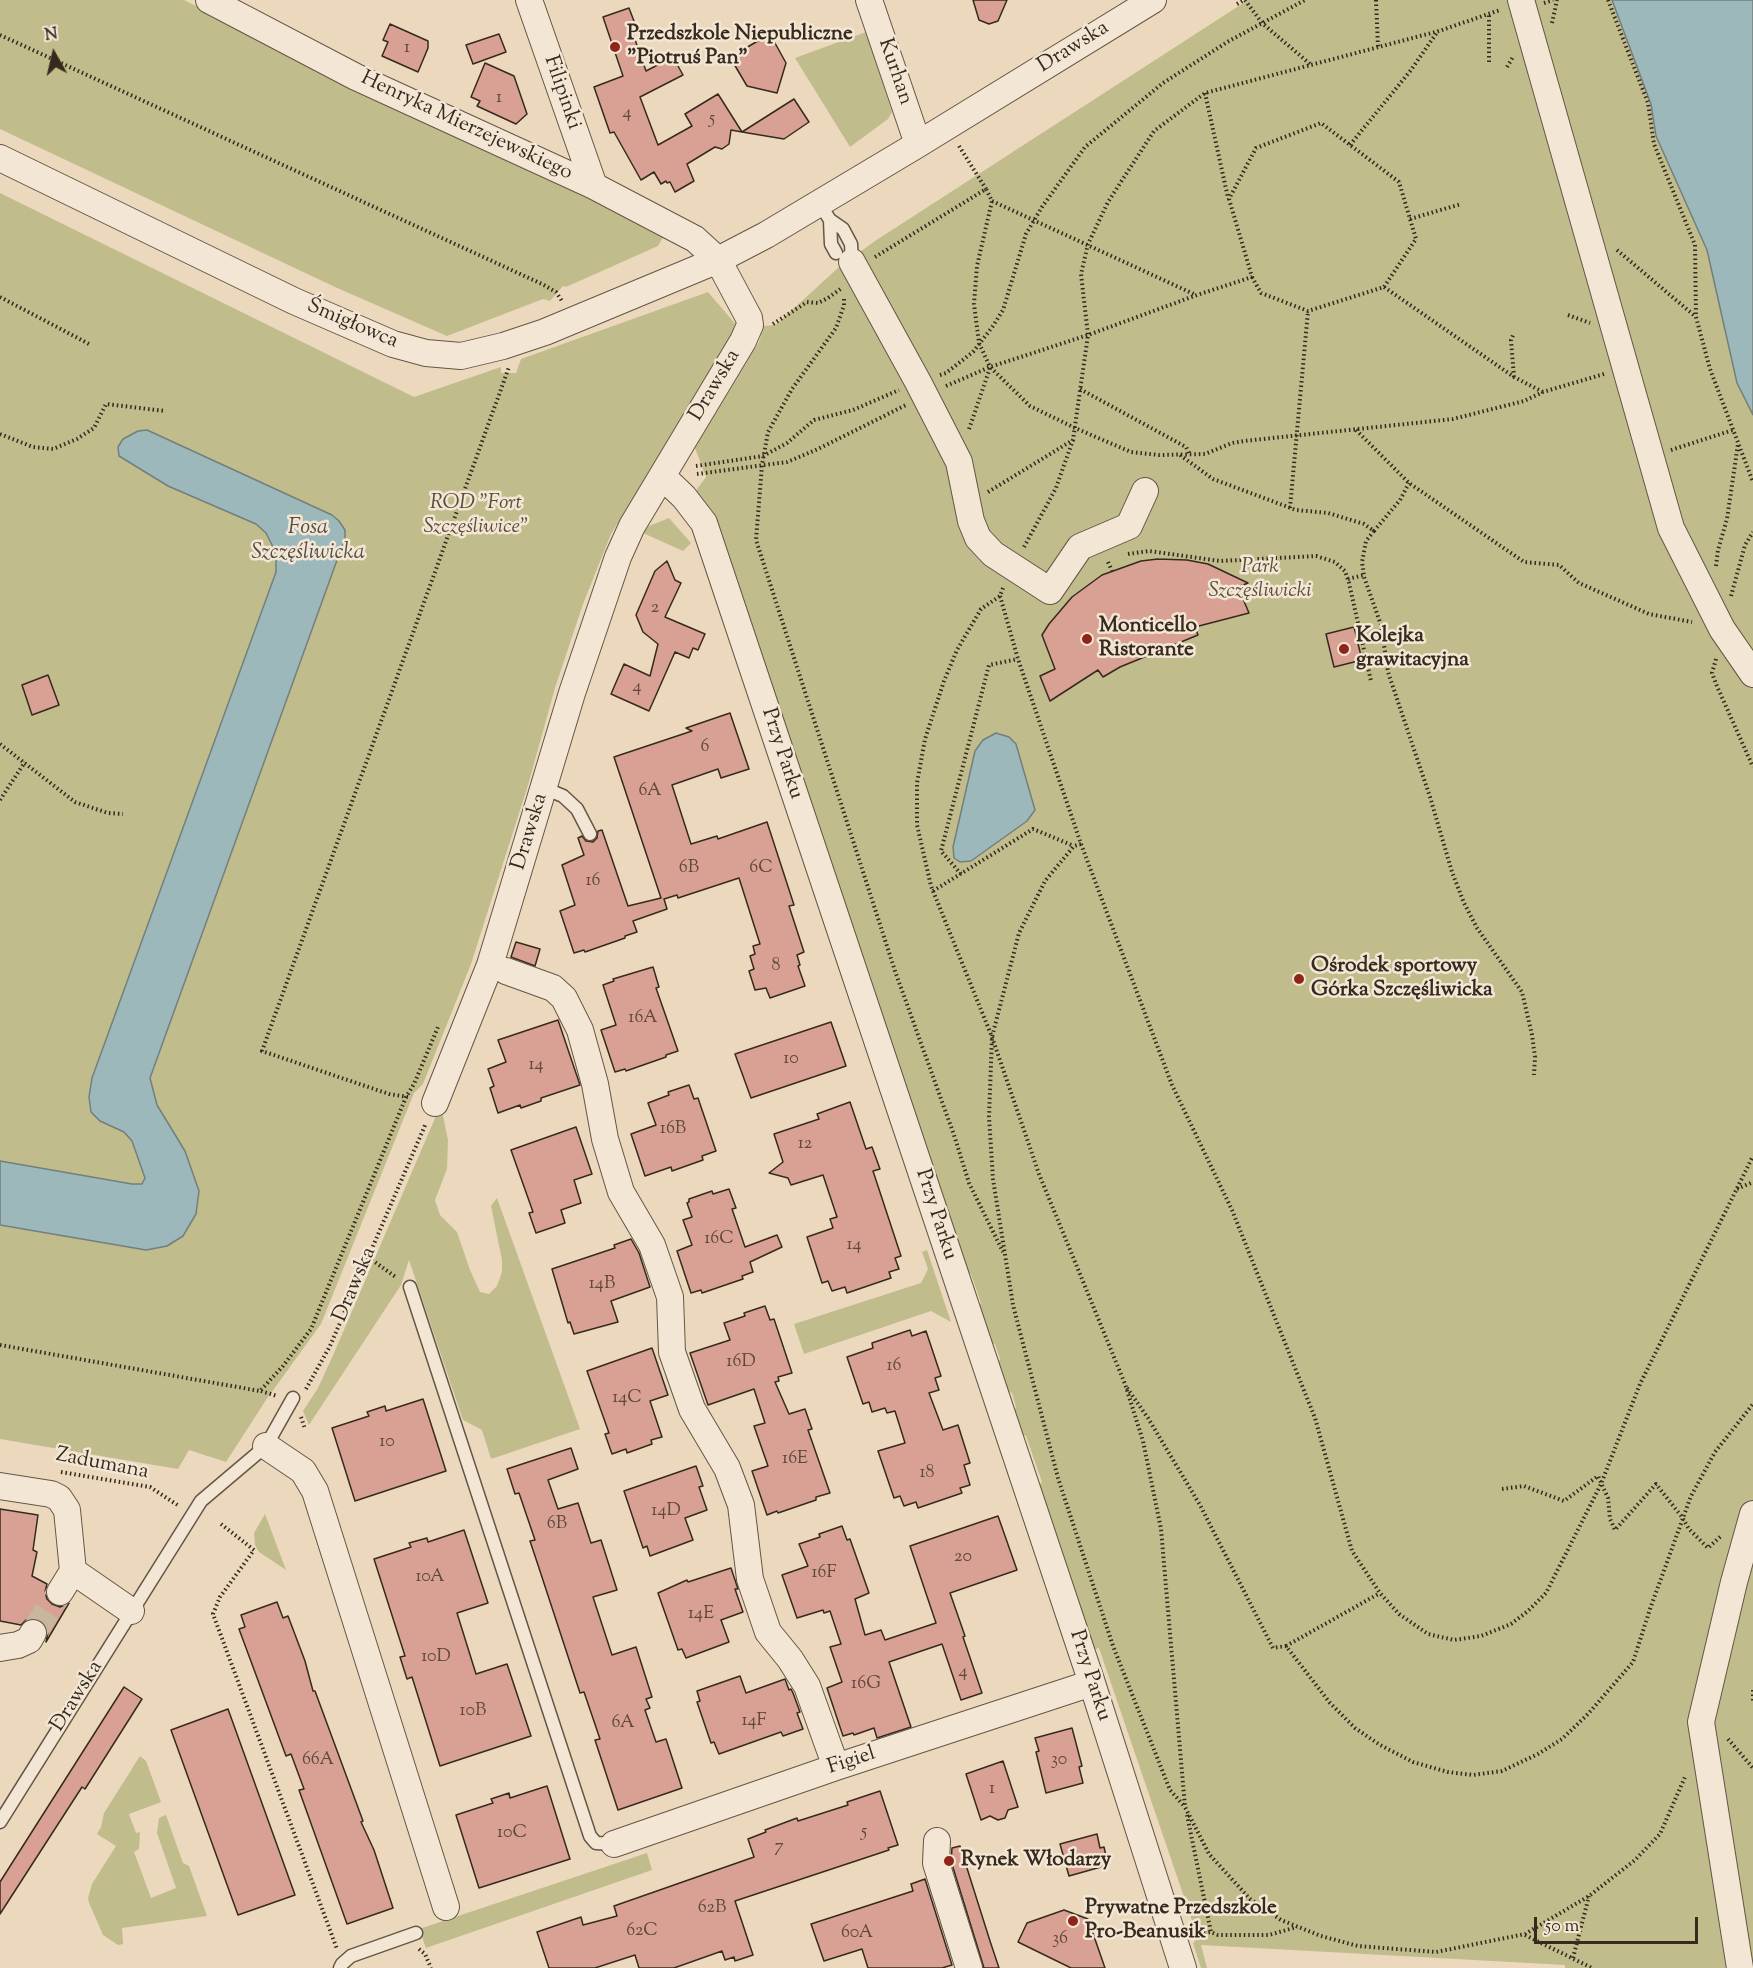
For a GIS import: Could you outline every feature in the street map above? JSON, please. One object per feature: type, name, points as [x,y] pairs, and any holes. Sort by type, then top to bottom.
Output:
[{"type":"street","name":"Henryka Mierzejewskiego","points":[[209,0],[356,77],[594,186],[695,238],[718,260]]},
{"type":"street","name":"Filipinki","points":[[529,0],[594,186]]},
{"type":"street","name":"Kurhan","points":[[869,0],[918,144]]},
{"type":"street","name":"Drawska","points":[[424,1100],[498,968],[544,788],[606,589],[632,526],[743,341],[750,325],[747,312],[718,260],[766,235],[824,212],[918,144],[1154,0]]},
{"type":"street","points":[[1521,2],[1671,528],[1722,629],[1753,674]]},
{"type":"street","name":"Śmigłowca","points":[[0,158],[294,301],[393,344],[426,353],[461,356],[503,346],[545,332],[718,260]]},
{"type":"street","points":[[845,260],[921,389],[959,462],[971,521],[978,538],[993,554],[1050,591],[1080,546],[1129,526],[1145,491]]},
{"type":"street","name":"Przy Parku","points":[[662,476],[684,496],[704,523],[1092,1683],[1183,1968]]},
{"type":"street","points":[[498,968],[553,988],[564,998],[580,1030],[595,1084],[605,1139],[621,1192],[652,1245],[670,1297],[672,1352],[692,1409],[727,1468],[741,1505],[750,1579],[768,1632],[790,1659],[807,1686],[836,1767]]},
{"type":"street","points":[[266,1446],[303,1471],[315,1491],[446,1907]]},
{"type":"street","points":[[0,1486],[51,1494],[58,1498],[67,1510],[66,1581],[131,1611]]},
{"type":"street","points":[[1740,1968],[1701,1722],[1734,1582],[1753,1514]]},
{"type":"street","points":[[0,1648],[18,1645],[29,1640],[33,1633]]},
{"type":"street","name":"Figiel","points":[[614,1844],[836,1767],[1092,1683]]},
{"type":"street","points":[[937,1841],[936,1863],[969,1968]]},
{"type":"lane","points":[[824,212],[843,230],[845,260]]},
{"type":"lane","points":[[824,212],[845,260]]},
{"type":"lane","points":[[544,788],[563,796],[577,809],[590,834]]},
{"type":"lane","points":[[410,1287],[590,1836],[597,1843],[614,1844]]},
{"type":"lane","name":"Drawska","points":[[0,1822],[201,1501],[266,1446],[293,1398]]},
{"type":"lane","points":[[340,1968],[351,1956],[416,1933]]},
{"type":"path","points":[[1238,4],[1245,0],[1262,23],[1311,65]]},
{"type":"path","points":[[697,474],[787,462],[818,449],[921,389],[973,352],[1003,310],[1026,234],[1085,147],[1163,82],[1305,0]]},
{"type":"path","points":[[1376,0],[1378,47]]},
{"type":"path","points":[[1608,0],[1648,103],[1654,144],[1695,245],[1696,317],[1710,369],[1753,482]]},
{"type":"path","points":[[1031,533],[1056,488],[1073,440],[1088,335],[1081,274],[1088,244],[1108,202],[1154,131],[1204,93],[1439,31],[1521,2]]},
{"type":"path","points":[[1489,14],[1489,63]]},
{"type":"path","points":[[1350,145],[1412,70],[1439,31]]},
{"type":"path","points":[[0,35],[556,292]]},
{"type":"path","points":[[1204,93],[1228,199],[1252,278],[1260,293],[1308,311],[1384,287],[1416,239],[1399,182],[1321,123],[1256,148],[1228,199]]},
{"type":"path","points":[[955,139],[992,201],[977,266],[974,304],[979,343],[990,367],[1030,406],[1131,452],[1190,456],[1205,454],[1232,443],[1244,441],[1453,418],[1524,401],[1543,392],[1586,378],[1625,369]]},
{"type":"path","points":[[763,324],[773,324],[807,302],[818,303],[828,298],[845,260],[986,189]]},
{"type":"path","points":[[992,201],[1197,295]]},
{"type":"path","points":[[1410,219],[1461,204]]},
{"type":"path","points":[[1614,248],[1696,317]]},
{"type":"path","points":[[845,260],[844,305],[836,328],[792,389],[768,432],[763,456],[756,540],[895,972],[969,1183],[1005,1255]]},
{"type":"path","points":[[696,466],[763,456],[787,443],[814,420],[990,367],[1252,278]]},
{"type":"path","points":[[1384,287],[1514,377],[1543,392]]},
{"type":"path","points":[[0,297],[91,345]]},
{"type":"path","points":[[1290,508],[1308,311]]},
{"type":"path","points":[[1514,333],[1510,340],[1514,377]]},
{"type":"path","points":[[967,435],[990,367]]},
{"type":"path","points":[[424,1100],[389,1094],[262,1051],[495,401],[508,373]]},
{"type":"path","points":[[1080,389],[1186,447],[1190,456]]},
{"type":"path","points":[[0,434],[33,447],[53,449],[77,439],[94,428],[106,404],[165,411]]},
{"type":"path","points":[[1356,430],[1409,483],[1524,562],[1559,565],[1579,583],[1649,614],[1722,629]]},
{"type":"path","points":[[1674,449],[1733,430]]},
{"type":"path","points":[[987,493],[1073,440]]},
{"type":"path","points":[[1707,598],[1714,583],[1718,550],[1727,519],[1738,443]]},
{"type":"path","points":[[1180,455],[1213,479],[1290,508],[1328,513],[1364,524],[1374,531]]},
{"type":"path","points":[[1409,483],[1400,500],[1366,541],[1362,562],[1364,575],[1381,625],[1388,672],[1430,797],[1452,872],[1478,928],[1522,992],[1532,1035],[1535,1057],[1534,1075]]},
{"type":"path","points":[[1080,546],[1108,562],[1112,571]]},
{"type":"path","points":[[1123,556],[1149,551],[1220,561],[1316,556],[1335,562],[1345,571],[1348,579],[1371,681]]},
{"type":"path","points":[[1108,562],[1115,559]]},
{"type":"path","points":[[1014,566],[1000,596],[981,609],[957,650],[944,681],[925,739],[917,783],[917,825],[933,891],[992,1037],[1039,1174],[1125,1384],[1143,1441],[1161,1529],[1185,1807],[1211,1932]]},
{"type":"path","points":[[1348,579],[1364,575]]},
{"type":"path","points":[[1000,596],[1018,659],[1082,844],[1172,1085],[1232,1210],[1315,1418],[1352,1551],[1380,1593],[1399,1614],[1428,1634],[1454,1640],[1463,1639],[1481,1636],[1511,1624],[1546,1593],[1601,1484],[1640,1383],[1753,1156]]},
{"type":"path","points":[[961,874],[941,851],[989,665],[1018,659]]},
{"type":"path","points":[[1712,673],[1753,767]]},
{"type":"path","points":[[0,744],[75,802],[108,813],[123,814]]},
{"type":"path","points":[[0,800],[25,762]]},
{"type":"path","points":[[933,891],[1033,829],[1074,846]]},
{"type":"path","points":[[1082,844],[1074,846],[1045,881],[1019,933],[992,1037],[988,1117],[993,1179],[1012,1305],[1058,1478],[1113,1646],[1170,1790],[1185,1807],[1209,1854],[1250,1899],[1281,1920],[1321,1936],[1358,1946],[1436,1952],[1525,1934],[1589,1896],[1635,1860],[1660,1833],[1686,1774]]},
{"type":"path","points":[[260,1391],[283,1366],[311,1329],[406,1097],[414,1084],[440,1021]]},
{"type":"path","name":"Drawska","points":[[293,1398],[305,1391],[330,1346],[368,1257],[424,1100]]},
{"type":"path","points":[[1736,1189],[1753,1182]]},
{"type":"path","points":[[368,1257],[410,1287]]},
{"type":"path","points":[[0,1345],[271,1393]]},
{"type":"path","points":[[1125,1384],[1200,1505],[1273,1648],[1286,1646],[1380,1593]]},
{"type":"path","points":[[1286,1646],[1330,1703],[1354,1728],[1413,1762],[1448,1772],[1473,1775],[1502,1771],[1538,1754],[1562,1739],[1588,1714],[1633,1662],[1682,1517],[1691,1497],[1715,1452],[1753,1404]]},
{"type":"path","name":"Zadumana","points":[[58,1472],[150,1487],[192,1515]]},
{"type":"path","points":[[1502,1489],[1524,1486],[1564,1501],[1598,1476],[1608,1498],[1610,1519],[1615,1530],[1656,1484],[1689,1529],[1708,1548],[1723,1534]]},
{"type":"path","points":[[221,1524],[254,1550],[220,1597],[213,1614],[330,1931]]},
{"type":"path","points":[[1753,1690],[1753,1702]]},
{"type":"path","points":[[1573,1958],[1589,1896]]},
{"type":"path","points":[[1189,1936],[1211,1932],[1218,1935],[1269,1935],[1297,1926]]},
{"type":"path","points":[[1525,1934],[1592,1968]]},
{"type":"path","points":[[420,1950],[431,1968]]},
{"type":"green space","points":[[0,0],[184,0],[665,234],[658,246],[566,287],[563,286],[550,301],[543,299],[447,336],[335,287],[0,129]]},
{"type":"green space","name":"Park Szczęśliwicki","points":[[1248,0],[1753,0],[1753,1968],[1565,1968],[1565,1965],[1201,1945],[1207,1968],[1201,1968],[1193,1943],[1198,1938],[1099,1648],[1092,1650],[1038,1486],[1042,1482],[1026,1436],[1020,1434],[1013,1413],[1016,1407],[1012,1393],[1005,1390],[997,1365],[1000,1359],[995,1344],[990,1343],[978,1306],[981,1303],[971,1274],[965,1272],[694,493],[706,477],[695,448],[759,342],[764,326],[775,325],[779,322],[839,267],[875,241]]},
{"type":"green space","points":[[866,32],[892,112],[888,119],[850,147],[795,58]]},
{"type":"green space","name":"ROD \"Fort Szczęśliwice\"","points":[[0,193],[414,397],[501,367],[501,373],[516,373],[521,359],[708,292],[738,327],[611,534],[583,604],[555,688],[528,785],[471,964],[423,1084],[414,1093],[321,1324],[266,1400],[226,1462],[189,1450],[178,1469],[0,1439],[0,1225],[146,1250],[185,1151],[157,1105],[150,1078],[345,538],[345,530],[332,515],[147,430],[168,485],[256,524],[266,533],[272,545],[276,557],[276,572],[100,1121],[124,1132],[132,1141],[145,1178],[142,1184],[132,1184],[0,1161]]},
{"type":"green space","points":[[669,518],[691,543],[683,551],[643,533],[649,526]]},
{"type":"green space","points":[[439,1109],[442,1111],[448,1140],[447,1169],[435,1200],[440,1215],[457,1232],[480,1292],[489,1294],[497,1286],[502,1272],[502,1260],[491,1206],[497,1198],[580,1429],[491,1459],[482,1430],[463,1420],[409,1260],[401,1285],[309,1425],[303,1411],[318,1388],[334,1353]]},
{"type":"green space","points":[[927,1250],[951,1322],[931,1311],[804,1354],[794,1324],[921,1283],[928,1269],[922,1252]]},
{"type":"green space","points":[[265,1514],[286,1570],[259,1552],[255,1545],[254,1533]]},
{"type":"green space","points":[[140,1756],[146,1761],[161,1802],[129,1814],[136,1833],[140,1832],[139,1849],[134,1852],[151,1898],[176,1888],[157,1833],[159,1818],[166,1815],[183,1863],[189,1866],[207,1916],[122,1928],[123,1944],[118,1945],[103,1935],[88,1898],[92,1884],[116,1846],[97,1834],[104,1813]]},
{"type":"green space","points":[[647,1853],[652,1870],[426,1948],[419,1929]]},
{"type":"water","points":[[1612,0],[1753,0],[1753,415],[1737,383],[1707,250],[1656,136],[1651,104]]},
{"type":"water","name":"Fosa Szczęśliwicka","points":[[147,430],[332,515],[345,530],[345,538],[150,1078],[157,1105],[185,1151],[199,1191],[196,1214],[183,1236],[167,1246],[146,1250],[0,1225],[0,1161],[132,1184],[142,1184],[145,1178],[132,1141],[124,1132],[100,1121],[91,1112],[89,1097],[92,1078],[276,572],[276,557],[272,545],[266,533],[256,524],[168,486],[119,456],[118,447],[123,439],[138,431]]},
{"type":"water","points":[[996,733],[1009,737],[1016,744],[1035,810],[1027,821],[971,861],[960,862],[954,858],[953,847],[975,751],[983,740]]},
{"type":"building","points":[[973,0],[1007,0],[998,21],[989,24],[979,20]]},
{"type":"building","points":[[629,8],[637,29],[632,31],[646,71],[673,57],[683,75],[640,97],[658,145],[692,126],[685,114],[718,94],[742,132],[731,130],[729,144],[722,149],[715,147],[687,164],[694,181],[675,192],[670,182],[666,181],[661,184],[654,172],[641,180],[614,132],[610,133],[594,87],[623,76],[603,17]]},
{"type":"building","points":[[390,24],[428,41],[428,48],[418,72],[382,56],[388,42],[383,40]]},
{"type":"building","points":[[499,34],[506,52],[473,64],[466,45]]},
{"type":"building","points":[[770,34],[786,63],[777,93],[747,86],[734,64],[737,53]]},
{"type":"building","points":[[485,63],[514,76],[527,114],[516,124],[477,106],[480,101],[471,97]]},
{"type":"building","points":[[794,99],[809,122],[784,139],[742,132]]},
{"type":"building","points":[[1187,560],[1208,564],[1248,583],[1238,587],[1249,613],[1195,627],[1198,635],[1120,667],[1103,677],[1098,670],[1050,701],[1040,676],[1055,669],[1042,635],[1049,624],[1072,597],[1102,575],[1141,561]]},
{"type":"building","points":[[667,561],[675,580],[681,583],[665,617],[705,634],[698,650],[693,648],[689,658],[675,652],[649,711],[611,694],[624,664],[650,676],[658,644],[643,632],[636,615],[655,571]]},
{"type":"building","name":"Kolejka grawitacyjna","points":[[1354,627],[1362,660],[1334,667],[1326,634]]},
{"type":"building","points":[[48,675],[59,705],[32,715],[22,685]]},
{"type":"building","points":[[730,713],[749,769],[721,778],[718,769],[672,785],[691,844],[717,836],[718,839],[767,822],[794,905],[789,906],[804,952],[797,955],[805,986],[770,998],[766,988],[755,990],[749,971],[754,969],[750,956],[755,954],[753,946],[760,944],[739,878],[678,898],[677,895],[664,899],[667,909],[633,921],[637,932],[585,952],[584,950],[574,953],[560,911],[575,905],[562,865],[584,855],[578,838],[582,836],[586,841],[593,842],[597,838],[598,831],[602,830],[628,906],[661,898],[614,757],[692,731],[686,728]]},
{"type":"building","points":[[516,942],[540,949],[535,966],[511,957]]},
{"type":"building","points":[[653,967],[659,987],[656,988],[678,1051],[626,1071],[625,1069],[615,1072],[601,1030],[616,1025],[603,985],[614,981],[613,979]]},
{"type":"building","points":[[558,1020],[580,1085],[541,1098],[541,1101],[521,1108],[520,1105],[498,1113],[490,1088],[494,1086],[488,1069],[506,1062],[498,1040]]},
{"type":"building","points":[[831,1022],[846,1066],[751,1098],[735,1054]]},
{"type":"building","points":[[689,1085],[694,1099],[698,1098],[716,1151],[702,1156],[703,1160],[672,1171],[671,1167],[645,1176],[631,1134],[656,1125],[648,1103],[669,1095],[668,1092]]},
{"type":"building","points":[[850,1102],[866,1149],[872,1147],[880,1169],[873,1171],[901,1256],[895,1258],[899,1269],[889,1272],[891,1278],[847,1293],[845,1287],[832,1291],[828,1281],[822,1283],[807,1237],[833,1228],[830,1219],[837,1217],[823,1175],[791,1185],[788,1178],[769,1173],[783,1162],[774,1134],[819,1119],[817,1114]]},
{"type":"building","points":[[576,1127],[592,1174],[574,1180],[581,1203],[561,1210],[565,1223],[536,1233],[529,1213],[533,1212],[511,1150]]},
{"type":"building","points":[[729,1189],[736,1208],[732,1209],[745,1247],[777,1235],[782,1247],[750,1262],[753,1272],[742,1276],[743,1279],[702,1293],[701,1290],[691,1293],[677,1251],[692,1245],[683,1220],[692,1217],[687,1203],[689,1199],[712,1191],[713,1194]]},
{"type":"building","points":[[631,1239],[639,1253],[650,1287],[611,1301],[618,1322],[574,1334],[570,1322],[568,1323],[552,1269],[615,1248],[614,1245]]},
{"type":"building","points":[[765,1306],[770,1320],[774,1319],[792,1373],[778,1377],[779,1381],[775,1382],[789,1414],[805,1409],[812,1429],[808,1430],[830,1493],[816,1497],[816,1500],[767,1515],[752,1471],[768,1466],[754,1426],[765,1423],[754,1389],[708,1405],[690,1353],[730,1340],[724,1323]]},
{"type":"building","points":[[910,1330],[912,1336],[926,1331],[941,1376],[935,1378],[939,1390],[929,1393],[943,1430],[958,1425],[970,1463],[964,1465],[970,1485],[960,1488],[962,1493],[918,1508],[916,1502],[904,1506],[900,1496],[894,1498],[878,1451],[905,1443],[895,1411],[887,1413],[885,1408],[872,1412],[869,1402],[863,1404],[847,1357],[873,1348],[872,1343]]},
{"type":"building","points":[[652,1348],[668,1395],[650,1401],[662,1437],[651,1440],[652,1444],[627,1453],[626,1449],[612,1454],[605,1434],[609,1433],[587,1371]]},
{"type":"building","points":[[423,1399],[446,1471],[355,1501],[332,1428],[369,1416],[367,1412],[385,1406],[386,1411]]},
{"type":"building","points":[[571,1448],[578,1469],[548,1480],[558,1509],[578,1503],[591,1543],[601,1540],[617,1590],[593,1597],[612,1655],[636,1647],[652,1697],[646,1699],[650,1708],[645,1710],[656,1742],[666,1739],[682,1788],[618,1810],[595,1740],[600,1739],[584,1692],[580,1693],[530,1541],[535,1540],[519,1493],[515,1494],[507,1469]]},
{"type":"building","points":[[696,1466],[703,1486],[699,1487],[707,1510],[685,1518],[693,1540],[650,1556],[647,1546],[643,1548],[624,1491]]},
{"type":"building","points":[[0,1509],[38,1515],[33,1550],[37,1552],[32,1576],[47,1584],[45,1592],[52,1604],[60,1607],[69,1603],[46,1642],[48,1632],[46,1625],[40,1620],[32,1618],[21,1625],[0,1621]]},
{"type":"building","points":[[998,1516],[1017,1570],[950,1593],[982,1693],[961,1700],[942,1644],[889,1662],[911,1727],[877,1738],[874,1728],[843,1736],[827,1688],[842,1682],[830,1647],[841,1644],[830,1611],[824,1613],[823,1610],[797,1618],[782,1575],[808,1566],[799,1544],[842,1526],[847,1540],[850,1539],[869,1593],[855,1599],[865,1635],[881,1630],[885,1640],[936,1623],[910,1546]]},
{"type":"building","points":[[464,1530],[488,1603],[457,1613],[476,1674],[507,1664],[531,1736],[440,1766],[412,1677],[407,1679],[400,1657],[405,1656],[374,1559],[411,1547],[409,1543],[427,1538],[428,1542]]},
{"type":"building","points":[[731,1568],[743,1612],[721,1620],[729,1642],[686,1658],[682,1649],[678,1650],[658,1593],[687,1580],[688,1582]]},
{"type":"building","points":[[277,1602],[283,1618],[288,1616],[305,1661],[313,1691],[315,1691],[363,1821],[361,1822],[374,1850],[393,1908],[347,1924],[299,1790],[304,1789],[291,1754],[286,1756],[239,1629],[245,1627],[241,1615]]},
{"type":"building","points":[[740,1676],[746,1693],[785,1679],[800,1712],[797,1713],[803,1729],[783,1736],[781,1732],[719,1754],[714,1742],[711,1743],[697,1702],[700,1701],[697,1691]]},
{"type":"building","points":[[124,1687],[142,1699],[85,1789],[82,1787],[0,1914],[0,1882]]},
{"type":"building","points":[[228,1709],[295,1895],[238,1915],[171,1730]]},
{"type":"building","points":[[1072,1728],[1082,1766],[1079,1767],[1083,1783],[1046,1793],[1035,1738]]},
{"type":"building","points":[[1003,1761],[1018,1807],[1008,1810],[1005,1818],[998,1820],[990,1816],[981,1820],[966,1774]]},
{"type":"building","points":[[547,1786],[570,1859],[479,1888],[456,1815],[493,1803],[491,1799],[509,1793],[510,1798]]},
{"type":"building","points":[[880,1791],[898,1845],[888,1848],[889,1850],[735,1901],[753,1955],[735,1961],[734,1957],[725,1960],[722,1951],[674,1968],[639,1968],[635,1955],[595,1968],[549,1968],[537,1932],[581,1917],[583,1925],[617,1916],[614,1906],[754,1857],[748,1839],[766,1832],[765,1830],[797,1818],[798,1821],[848,1805],[847,1802]]},
{"type":"building","points":[[1097,1834],[1100,1848],[1104,1847],[1108,1865],[1069,1876],[1060,1844]]},
{"type":"building","points":[[960,1846],[999,1968],[984,1968],[951,1861],[952,1848]]},
{"type":"building","points":[[925,1879],[952,1965],[942,1968],[868,1968],[862,1949],[824,1961],[811,1924],[913,1891],[911,1884]]},
{"type":"building","points":[[1064,1910],[1088,1919],[1105,1968],[1071,1968],[1018,1942],[1027,1923]]},
{"type":"tunnel","points":[[33,1633],[60,1592]]},
{"type":"place","name":"Przedszkole Niepubliczne \"Piotruś Pan\"","points":[[615,47]]},
{"type":"place","name":"Monticello Ristorante","points":[[1087,639]]},
{"type":"place","name":"Kolejka grawitacyjna","points":[[1344,649]]},
{"type":"place","name":"Ośrodek sportowy Górka Szczęśliwicka","points":[[1299,979]]},
{"type":"place","name":"Rynek Włodarzy","points":[[949,1861]]},
{"type":"place","name":"Prywatne Przedszkole Pro-Beanusik","points":[[1073,1921]]}]
